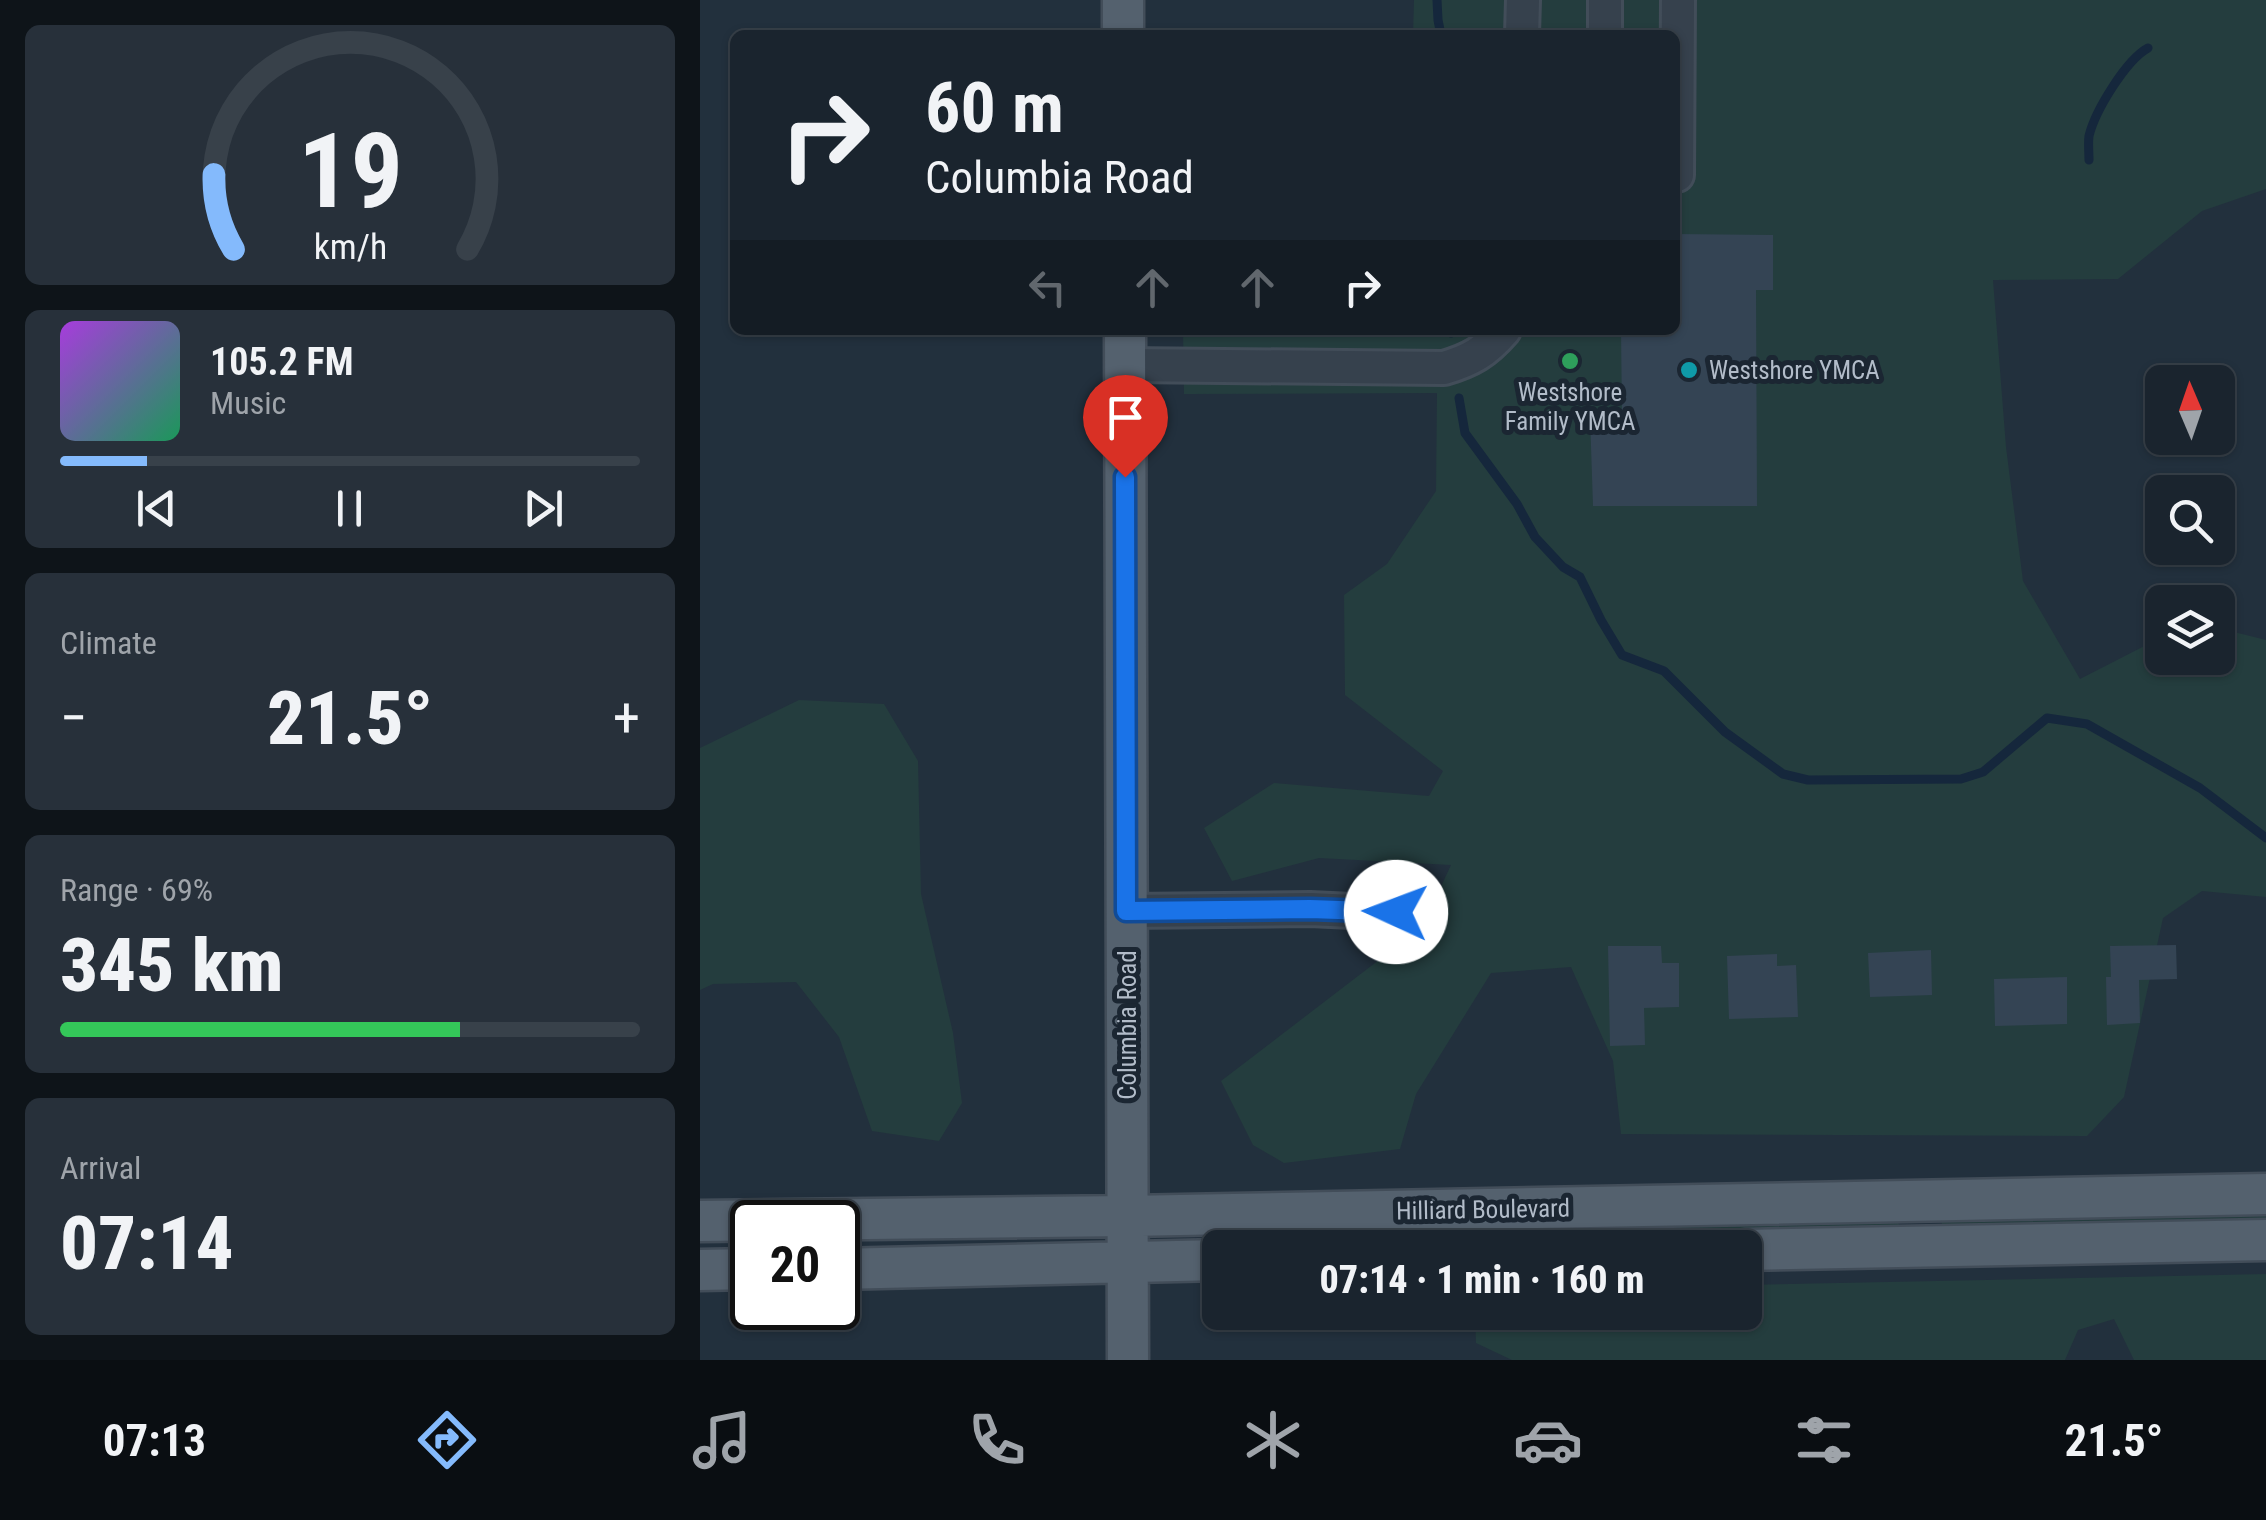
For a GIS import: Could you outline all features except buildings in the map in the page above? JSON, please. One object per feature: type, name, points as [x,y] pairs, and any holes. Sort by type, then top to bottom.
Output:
[{"type":"main road","points":[[1123,0],[1124,30]]},
{"type":"main road","name":"Columbia Road","points":[[1125,348],[1128,1360]]},
{"type":"main road","name":"Hilliard Boulevard","points":[[700,1221],[2266,1194]]},
{"type":"main road","points":[[1762,1250],[2266,1240]]},
{"type":"main road","points":[[860,1268],[1202,1260]]},
{"type":"main road","points":[[700,1270],[730,1269]]},
{"type":"lane","points":[[1522,30],[1523,0]]},
{"type":"lane","points":[[1605,0],[1605,30]]},
{"type":"lane","points":[[1678,0],[1678,30]]},
{"type":"lane","points":[[1125,348],[1444,368],[1471,360],[1499,335]]},
{"type":"lane","points":[[1126,911],[1396,912]]},
{"type":"green space","points":[[1414,0],[2266,0],[2266,189],[2202,211],[2118,279],[1993,280],[2006,447],[2023,581],[2080,679],[2145,646],[2145,675],[2235,675],[2235,632],[2266,640],[2266,897],[2202,891],[2163,918],[2124,1097],[2087,1136],[1621,1134],[1613,1061],[1571,967],[1491,973],[1416,1094],[1400,1149],[1284,1163],[1253,1145],[1221,1081],[1422,927],[1451,865],[1319,858],[1232,881],[1204,828],[1274,783],[1429,796],[1443,771],[1345,695],[1344,595],[1387,564],[1436,491],[1437,393],[1184,394],[1183,335],[1680,335],[1680,30],[1413,30]]},
{"type":"green space","points":[[799,700],[884,704],[918,761],[921,894],[953,1033],[962,1103],[939,1141],[872,1131],[839,1037],[796,982],[713,984],[700,990],[700,748]]},
{"type":"green space","points":[[2266,1208],[2266,1225],[1943,1229],[1941,1220],[1942,1217]]},
{"type":"green space","points":[[1897,1218],[1900,1228],[1896,1233],[1762,1235],[1762,1230],[1410,1230],[1409,1225]]},
{"type":"green space","points":[[2266,1274],[2266,1360],[2134,1360],[2114,1319],[2078,1330],[2065,1360],[1512,1360],[1476,1343],[1476,1330],[1762,1330],[1762,1285]]},
{"type":"waterway","points":[[1437,0],[1440,30]]},
{"type":"waterway","points":[[2089,160],[2089,136],[2105,100],[2130,63],[2148,48]]},
{"type":"waterway","points":[[1459,398],[1465,433],[1517,504],[1535,537],[1563,567],[1580,577],[1622,655],[1664,671],[1725,732],[1783,774],[1808,780],[1961,779],[1983,772],[2047,718],[2087,724],[2200,788],[2266,838]]},
{"type":"place","name":"Westshore Family YMCA","points":[[1570,361]]},
{"type":"place","name":"Westshore YMCA","points":[[1689,370]]},
{"type":"route","points":[[1125,477],[1126,911],[1396,912]]}]
